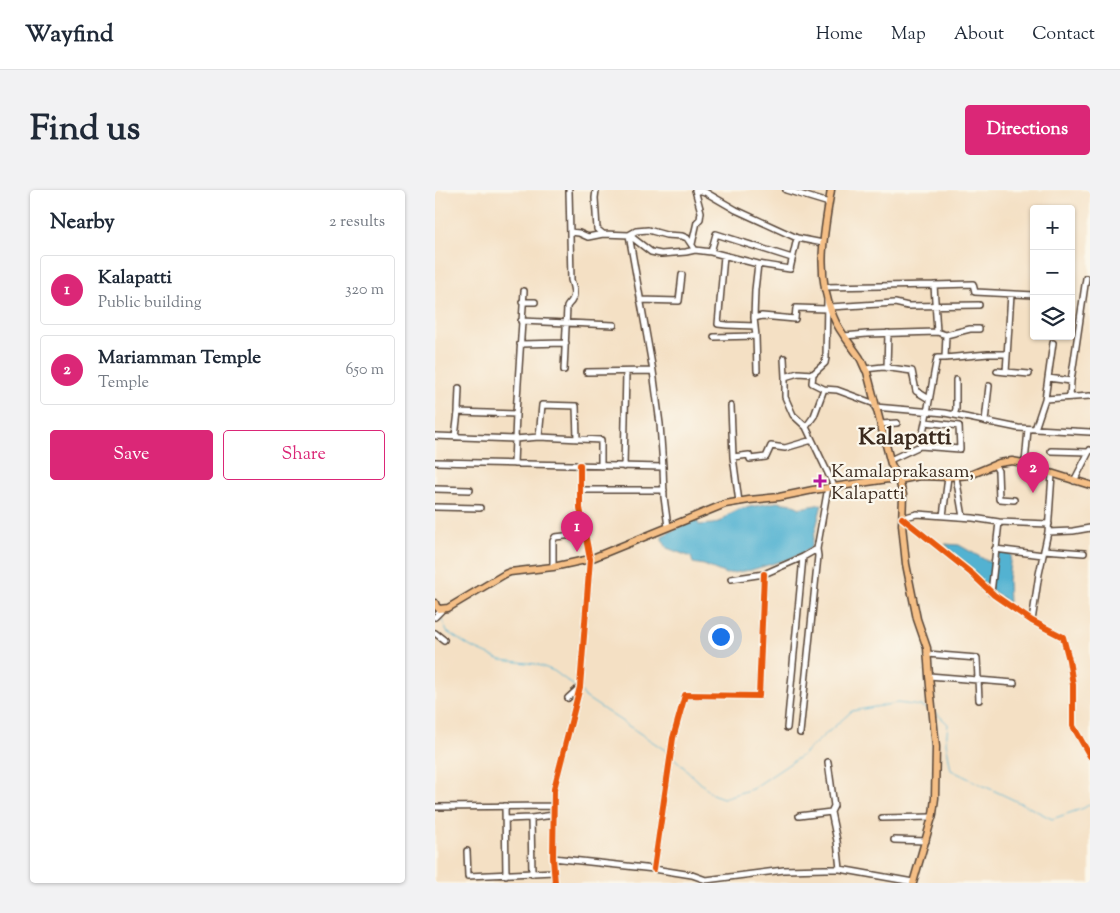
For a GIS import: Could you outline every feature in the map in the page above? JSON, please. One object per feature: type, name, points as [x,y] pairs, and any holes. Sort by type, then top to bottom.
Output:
[{"type":"main road","points":[[831,190],[823,243],[822,267],[828,308],[844,336],[860,358],[865,370],[890,460],[899,480],[903,495],[902,518],[906,564],[917,619],[927,648],[935,756],[935,798],[933,817],[913,883]]},
{"type":"main road","points":[[435,603],[442,611],[510,572],[590,559],[725,504],[888,479],[899,480],[920,476],[948,477],[970,475],[995,465],[1012,461],[1029,464],[1052,474],[1090,485]]},
{"type":"street","points":[[564,370],[568,304],[574,296],[571,280],[569,190]]},
{"type":"street","points":[[596,190],[597,229],[603,234]]},
{"type":"street","points":[[629,235],[651,252],[661,254],[686,252],[693,247],[697,222],[700,219],[701,212],[696,190],[705,192],[736,210],[797,238],[823,243]]},
{"type":"street","points":[[786,190],[829,203]]},
{"type":"street","points":[[570,232],[579,232],[588,237],[603,234],[629,235],[636,231],[648,230],[666,235],[682,236],[687,238],[693,247],[724,256],[790,269],[797,238]]},
{"type":"street","points":[[711,252],[716,234],[792,258]]},
{"type":"street","points":[[629,235],[653,371],[660,424],[668,527]]},
{"type":"street","points":[[724,256],[718,324],[755,326]]},
{"type":"street","points":[[757,264],[754,318],[757,371]]},
{"type":"street","points":[[640,300],[679,301],[682,275]]},
{"type":"street","points":[[1070,398],[1086,278]]},
{"type":"street","points":[[825,287],[973,284],[975,292],[1030,295]]},
{"type":"street","points":[[934,285],[937,332]]},
{"type":"street","points":[[514,464],[523,291]]},
{"type":"street","points":[[1006,372],[1011,294]]},
{"type":"street","points":[[522,302],[535,302]]},
{"type":"street","points":[[754,318],[762,316],[795,319],[797,308],[828,308],[895,303],[908,306],[979,305]]},
{"type":"street","points":[[828,308],[825,364],[813,374],[812,383],[824,388],[837,390],[875,405],[954,415],[1018,428],[1090,432]]},
{"type":"street","points":[[521,321],[614,325]]},
{"type":"street","points":[[844,336],[937,332],[946,334],[979,329]]},
{"type":"street","points":[[887,368],[888,333]]},
{"type":"street","points":[[945,358],[946,334]]},
{"type":"street","points":[[714,337],[756,336]]},
{"type":"street","points":[[1035,429],[1045,399],[1053,343]]},
{"type":"street","points":[[520,344],[566,344]]},
{"type":"street","points":[[920,446],[937,358],[1007,354]]},
{"type":"street","points":[[784,358],[785,397],[793,415],[806,426],[831,487],[817,549],[818,556],[800,733]]},
{"type":"street","points":[[865,370],[883,367],[912,371],[917,391],[929,398]]},
{"type":"street","points":[[587,372],[653,371]]},
{"type":"street","points":[[997,371],[1029,374]]},
{"type":"street","points":[[624,466],[626,372]]},
{"type":"street","points":[[785,377],[797,372],[813,374]]},
{"type":"street","points":[[1048,378],[1071,381]]},
{"type":"street","points":[[954,415],[956,409],[956,380]]},
{"type":"street","points":[[985,421],[989,386]]},
{"type":"street","points":[[455,437],[459,388]]},
{"type":"street","points":[[806,426],[814,416],[824,388]]},
{"type":"street","points":[[1045,399],[1090,396]]},
{"type":"street","points":[[539,437],[542,405],[576,406],[577,439]]},
{"type":"street","points":[[731,406],[733,457],[739,502]]},
{"type":"street","points":[[458,412],[516,414]]},
{"type":"street","points":[[890,460],[920,446],[960,449],[959,426],[925,422]]},
{"type":"street","points":[[880,424],[897,423]]},
{"type":"street","points":[[1025,463],[1028,428]]},
{"type":"street","points":[[435,436],[515,439],[539,437],[601,440],[601,466]]},
{"type":"street","points":[[733,457],[749,455],[750,459],[766,457],[771,446],[785,448],[812,440]]},
{"type":"street","points":[[1051,451],[1090,451],[1074,481]]},
{"type":"street","points":[[435,462],[663,467]]},
{"type":"street","points":[[555,883],[553,858],[554,789],[580,687],[590,559],[580,508],[580,465]]},
{"type":"street","points":[[995,465],[998,471],[999,499],[1014,500]]},
{"type":"street","points":[[1032,621],[1048,532],[1052,474]]},
{"type":"street","points":[[956,476],[963,517]]},
{"type":"street","points":[[943,516],[948,477]]},
{"type":"street","points":[[435,489],[470,490]]},
{"type":"street","points":[[580,490],[664,490]]},
{"type":"street","points":[[435,507],[481,508]]},
{"type":"street","points":[[902,518],[917,514],[999,522],[1049,524]]},
{"type":"street","points":[[902,518],[971,573],[991,592],[1032,621],[1063,637],[1073,685],[1073,726],[1090,756]]},
{"type":"street","points":[[991,592],[999,522]]},
{"type":"street","points":[[1048,532],[1090,528]]},
{"type":"street","points":[[553,566],[553,541],[555,536],[584,534]]},
{"type":"street","points":[[731,579],[764,574],[803,558],[817,549]]},
{"type":"street","points":[[995,549],[1084,553]]},
{"type":"street","points":[[787,728],[803,558]]},
{"type":"street","points":[[654,869],[673,738],[685,695],[759,696],[764,574]]},
{"type":"street","points":[[435,617],[442,611]]},
{"type":"street","points":[[435,633],[444,640]]},
{"type":"street","points":[[927,654],[977,658],[979,700]]},
{"type":"street","points":[[929,676],[1014,682]]},
{"type":"street","points":[[570,696],[580,687]]},
{"type":"street","points":[[828,762],[834,806],[831,812],[840,869]]},
{"type":"street","points":[[505,806],[506,875]]},
{"type":"street","points":[[435,807],[554,806]]},
{"type":"street","points":[[799,816],[831,812]]},
{"type":"street","points":[[506,819],[554,816]]},
{"type":"street","points":[[882,818],[933,817]]},
{"type":"street","points":[[531,818],[532,874]]},
{"type":"street","points":[[894,840],[926,841]]},
{"type":"street","points":[[467,851],[468,876],[554,872]]},
{"type":"street","points":[[553,858],[654,869],[692,875],[706,880],[784,870],[840,869],[913,883]]},
{"type":"water","points":[[777,502],[792,504],[800,508],[822,504],[811,548],[792,558],[751,570],[726,574],[704,565],[693,563],[691,557],[667,548],[662,539],[662,536],[696,519],[699,525],[713,524],[723,520],[729,514],[739,509]]},
{"type":"water","points":[[945,544],[959,545],[989,562],[997,562],[998,552],[1011,554],[1008,580],[1009,603],[984,584],[969,565],[955,555]]},
{"type":"waterway","points":[[436,619],[442,619],[447,632],[471,647],[501,660],[536,664],[554,671],[577,688]]},
{"type":"waterway","points":[[582,692],[585,697],[668,752]]},
{"type":"waterway","points":[[673,757],[712,794],[723,798],[752,789],[801,756],[852,711],[897,703],[929,709]]},
{"type":"waterway","points":[[935,712],[948,724],[946,742],[951,770],[1052,819],[1084,808],[1090,804]]},
{"type":"cycle path","points":[[555,883],[553,858],[554,789],[580,687],[590,559],[580,508],[580,465]]},
{"type":"cycle path","points":[[902,518],[971,573],[994,595],[1032,621],[1063,637],[1073,685],[1073,726],[1090,756]]},
{"type":"cycle path","points":[[654,869],[673,738],[685,695],[759,696],[764,574]]},
{"type":"place","name":"Kamalaprakasam, Kalapatti","points":[[820,481]]},
{"type":"place","name":"Mariamman Temple","points":[[1033,493]]},
{"type":"place","name":"Kalapatti","points":[[577,552]]},
{"type":"district","name":"Kalapatti","points":[[905,436]]}]
